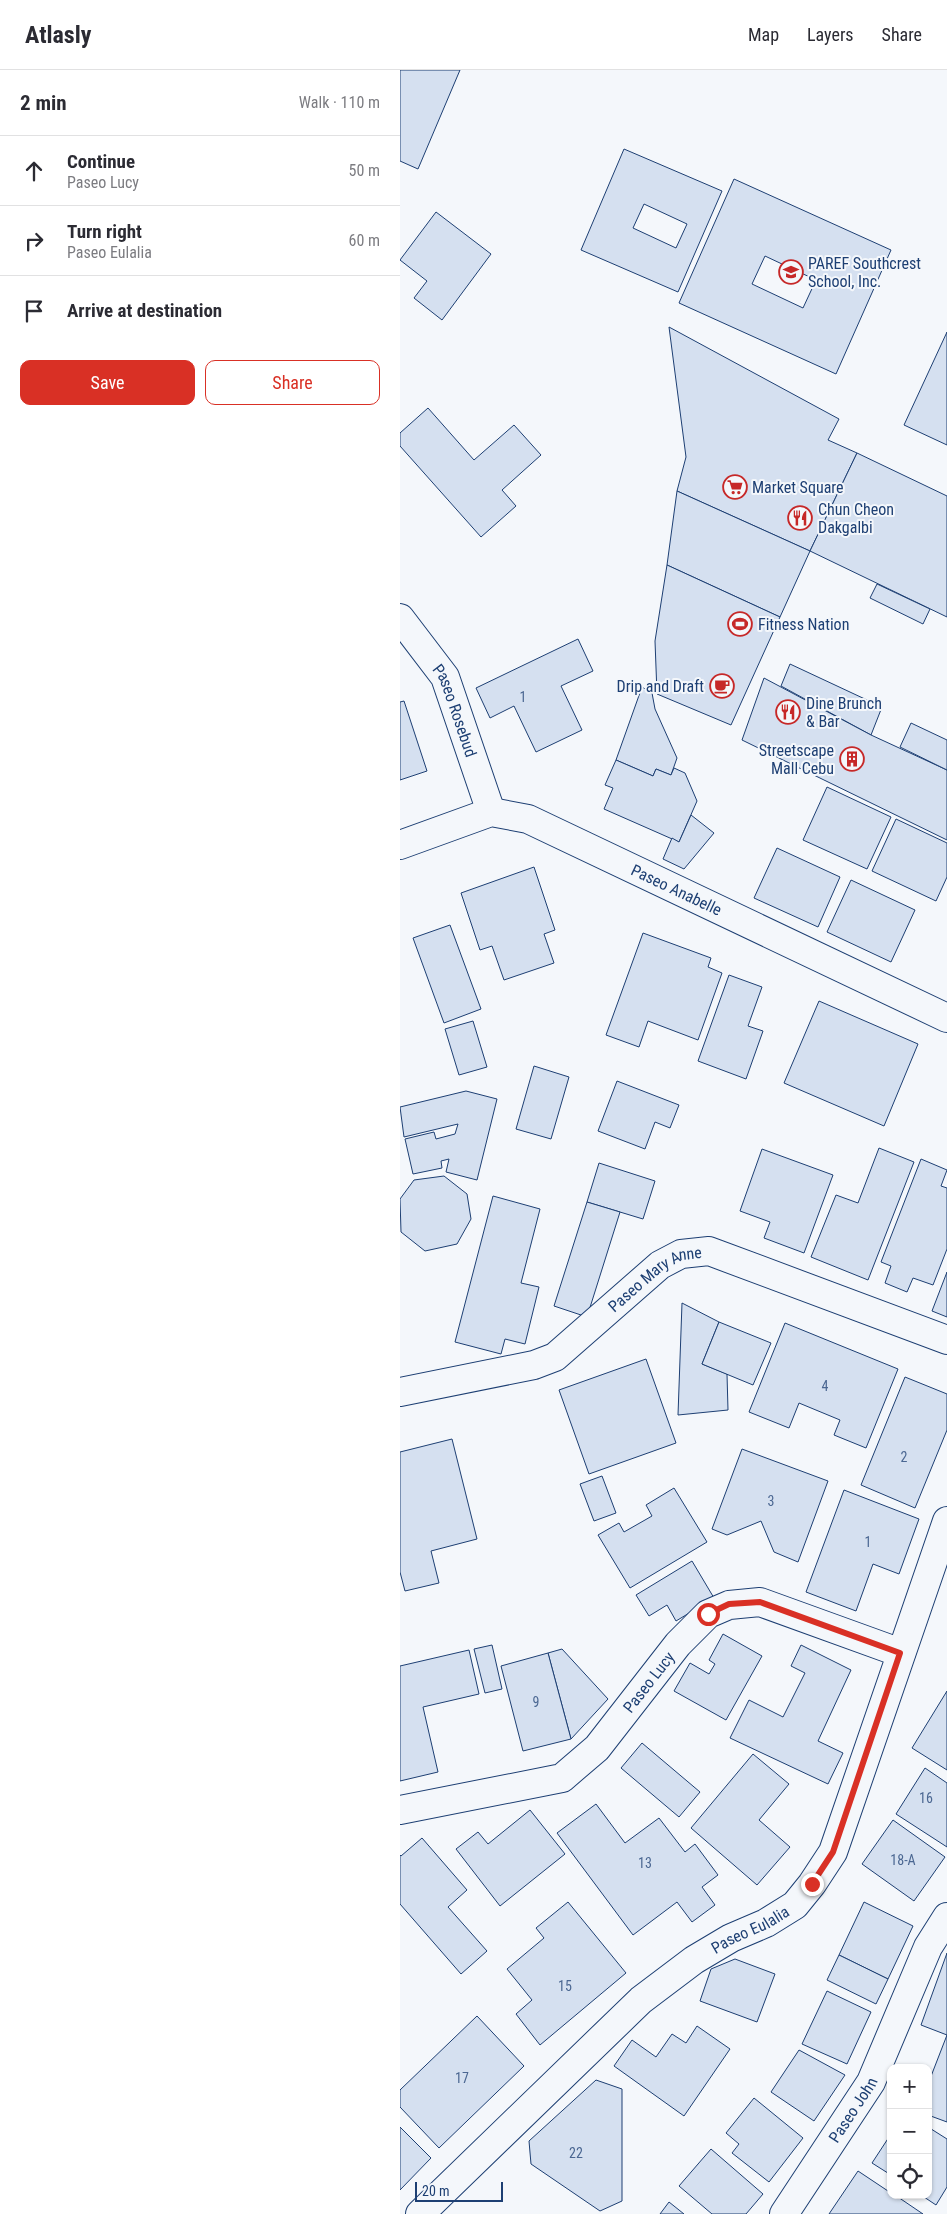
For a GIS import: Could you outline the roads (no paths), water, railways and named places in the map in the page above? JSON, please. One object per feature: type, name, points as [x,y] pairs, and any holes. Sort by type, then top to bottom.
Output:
[{"type":"street","name":"Paseo Rosebud","points":[[400,618],[445,677],[491,812]]},
{"type":"street","points":[[400,845],[491,812]]},
{"type":"street","name":"Paseo Anabelle","points":[[491,812],[528,819],[947,1018]]},
{"type":"street","name":"Paseo Mary Anne","points":[[400,1392],[534,1365],[554,1357],[660,1265],[681,1254],[709,1251],[947,1340]]},
{"type":"street","name":"Paseo Eulalia","points":[[420,2214],[641,2000],[694,1960],[731,1938],[766,1923],[795,1905],[812,1884],[833,1852],[947,1521]]},
{"type":"street","name":"Paseo Lucy","points":[[400,1810],[562,1778],[598,1748],[690,1632],[708,1614],[729,1604],[760,1602],[900,1653]]},
{"type":"street","name":"Paseo John","points":[[784,2214],[871,2082],[928,1947],[947,1917]]},
{"type":"place","name":"PAREF Southcrest School, Inc.","points":[[791,272]]},
{"type":"place","name":"Market Square","points":[[735,487]]},
{"type":"place","name":"Chun Cheon Dakgalbi","points":[[800,518]]},
{"type":"place","name":"Fitness Nation","points":[[740,624]]},
{"type":"place","name":"Drip and Draft","points":[[722,686]]},
{"type":"place","name":"Dine Brunch & Bar","points":[[788,712]]},
{"type":"place","name":"Streetscape Mall Cebu","points":[[852,759]]}]
